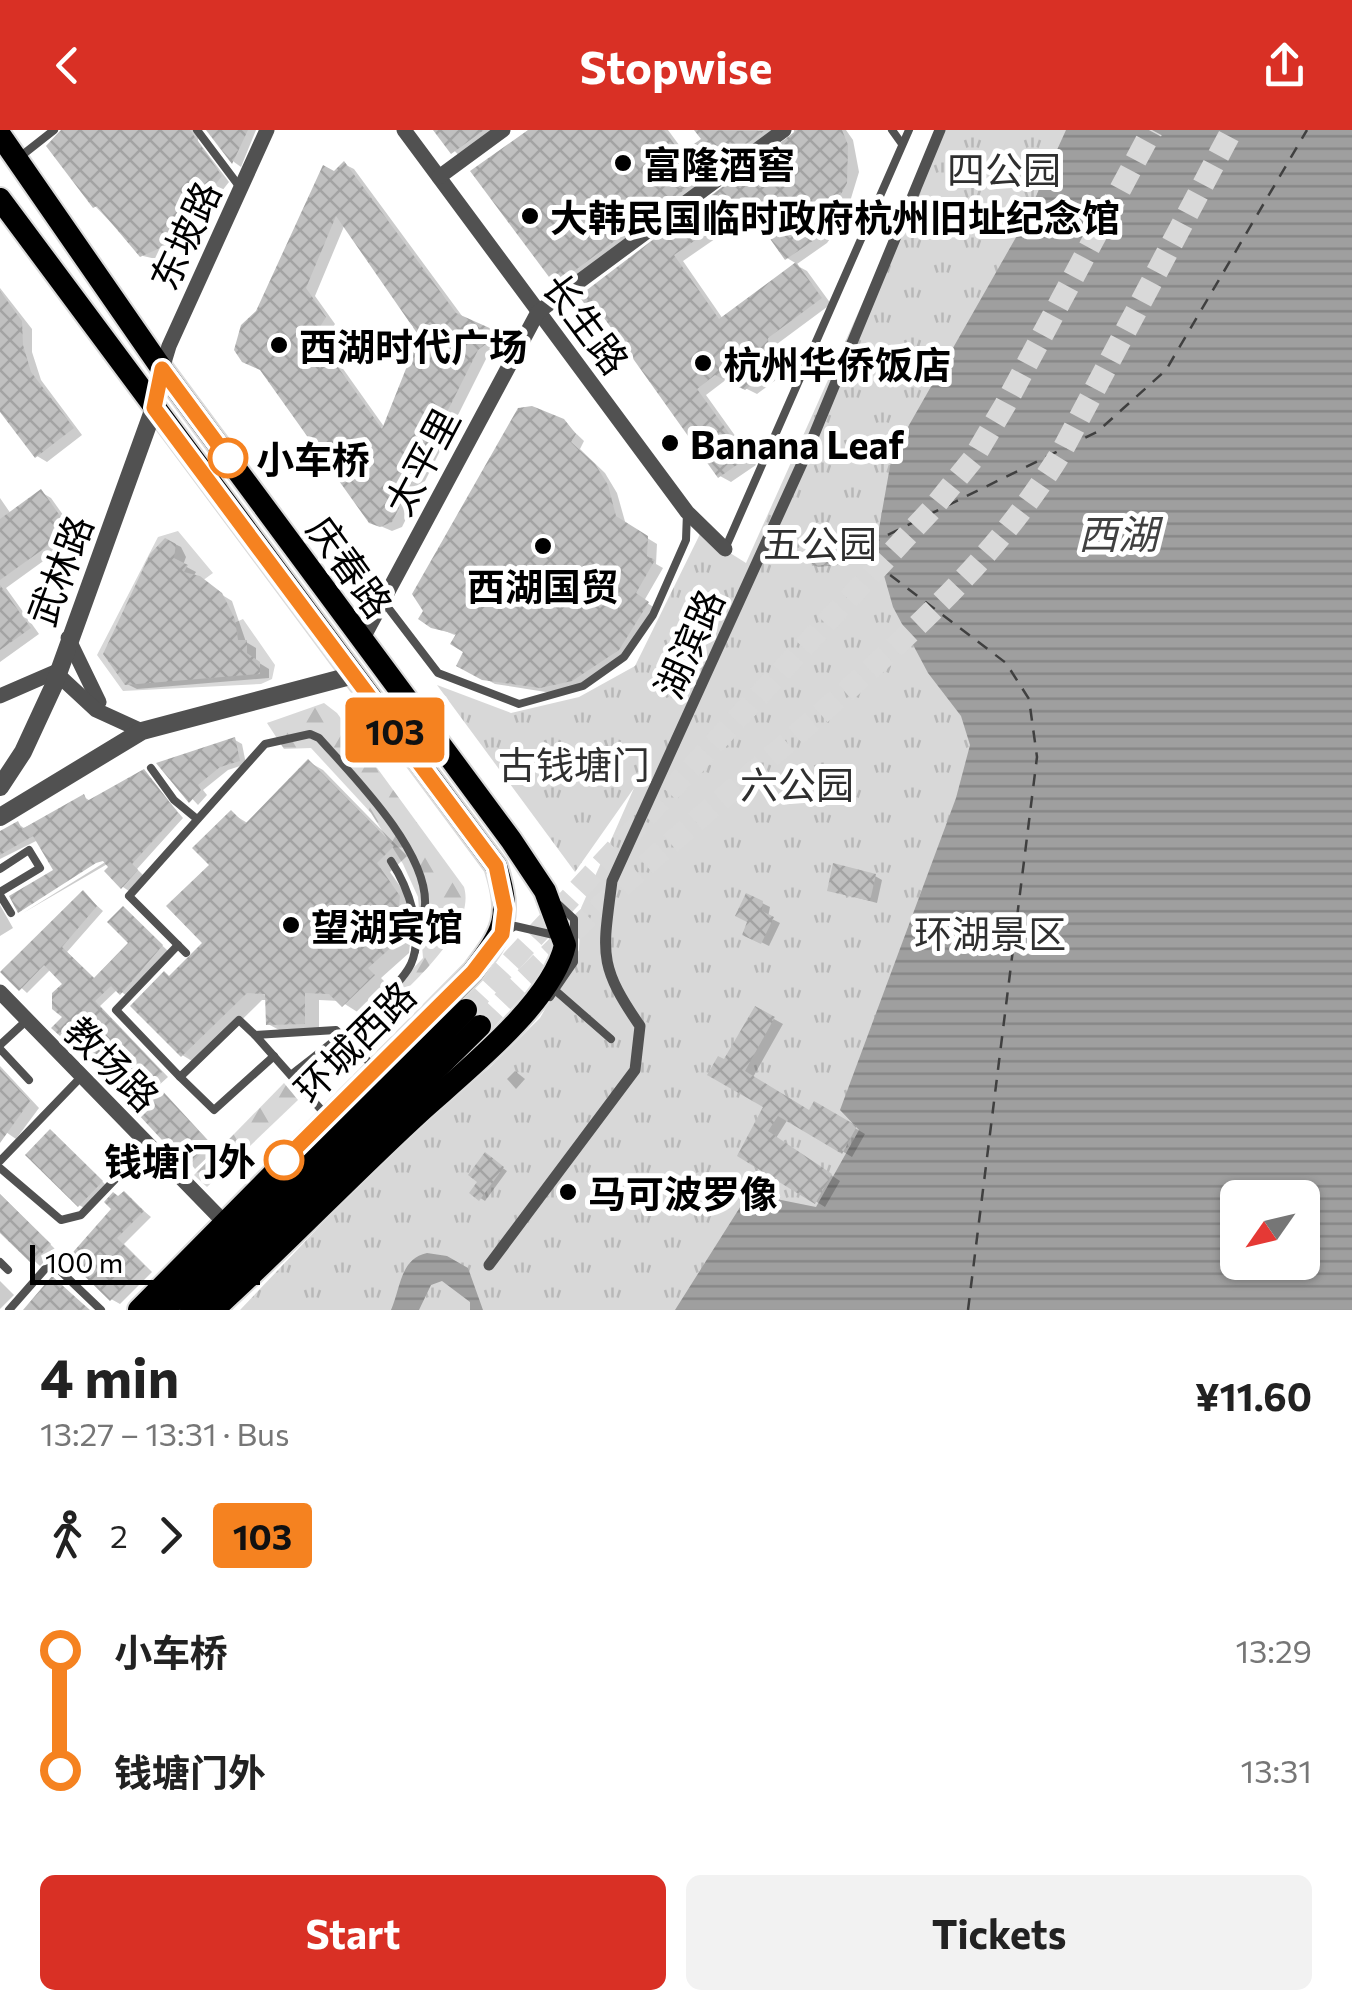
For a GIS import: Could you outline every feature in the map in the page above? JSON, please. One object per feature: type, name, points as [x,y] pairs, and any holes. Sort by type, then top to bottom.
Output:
[{"type":"main road","name":"庆春路","points":[[0,135],[162,369],[545,891],[565,945]]},
{"type":"main road","name":"庆春路","points":[[0,199],[496,866],[505,909],[502,934]]},
{"type":"main road","name":"环城西路","points":[[138,1310],[473,972],[502,934]]},
{"type":"main road","points":[[213,1310],[423,1109],[481,1062],[548,982],[565,945]]},
{"type":"main road","name":"环城西路","points":[[164,1310],[473,1018],[191,1310]]},
{"type":"street","name":"长生路","points":[[404,130],[687,512],[724,549]]},
{"type":"street","points":[[439,177],[503,130]]},
{"type":"street","points":[[538,312],[784,130]]},
{"type":"street","name":"湖滨路","points":[[489,1265],[634,1070],[640,1026],[612,985],[604,948],[612,881],[804,459],[940,130]]},
{"type":"street","name":"东坡路","points":[[162,369],[168,346],[242,190],[263,132]]},
{"type":"street","name":"太平里","points":[[362,640],[538,312]]},
{"type":"street","name":"武林路","points":[[0,787],[23,752],[54,684],[54,672],[154,408],[162,369]]},
{"type":"street","points":[[68,638],[89,689],[110,718]]},
{"type":"street","points":[[0,696],[54,672],[110,718],[142,731]]},
{"type":"street","points":[[0,817],[142,731],[354,675]]},
{"type":"street","name":"教场路","points":[[0,992],[223,1222]]},
{"type":"lane","points":[[17,158],[54,130]]},
{"type":"lane","points":[[197,130],[242,190]]},
{"type":"lane","points":[[892,130],[902,144]]},
{"type":"lane","points":[[724,549],[909,130]]},
{"type":"lane","points":[[383,602],[438,674],[519,704],[583,686],[624,657],[653,615],[686,540],[687,512]]},
{"type":"lane","points":[[186,953],[129,896],[266,744],[310,734],[319,738],[375,801],[416,866],[425,906],[409,968],[341,1035],[292,1075]]},
{"type":"lane","points":[[151,768],[174,800],[198,820]]},
{"type":"lane","points":[[0,869],[28,850],[40,868],[0,894],[11,913]]},
{"type":"lane","points":[[391,861],[409,889],[415,951]]},
{"type":"lane","points":[[481,1062],[556,991],[574,962],[574,920],[545,891]]},
{"type":"lane","points":[[502,934],[515,926],[532,928],[552,934],[565,945]]},
{"type":"lane","points":[[178,945],[116,1010],[214,1110],[274,1056]]},
{"type":"lane","points":[[556,991],[611,1039]]},
{"type":"lane","points":[[180,1077],[238,1020],[328,1117]]},
{"type":"lane","points":[[26,1021],[0,1047],[30,1080]]},
{"type":"lane","points":[[254,1034],[336,1030],[376,1069]]},
{"type":"lane","points":[[82,1078],[0,1164],[60,1220],[81,1214],[148,1144]]},
{"type":"lane","points":[[0,1262],[8,1270]]},
{"type":"lane","points":[[8,1310],[45,1269],[54,1266],[101,1310]]},
{"type":"green space","name":"西湖","points":[[940,130],[1352,130],[1352,1310],[240,1310],[413,1128],[488,1069],[540,1018],[579,950],[581,908],[634,788],[575,872],[437,685],[511,713],[579,697],[635,666],[700,534],[746,563]]},
{"type":"green space","points":[[178,531],[213,573],[198,584],[227,626],[243,619],[275,665],[272,679],[261,684],[123,691],[97,655],[158,537]]},
{"type":"green space","points":[[324,703],[337,713],[464,887],[465,905],[446,945],[363,1031],[353,1032],[423,958],[418,897],[403,864],[371,813],[311,748],[284,749],[267,723]]},
{"type":"green space","points":[[284,1083],[298,1100],[207,1187],[194,1175]]},
{"type":"water","name":"西湖","points":[[1066,130],[1352,130],[1352,1310],[675,1310],[749,1193],[759,1190],[776,1199],[816,1207],[859,1130],[840,1110],[956,798],[970,745],[961,716],[928,673],[893,607],[879,558],[878,534],[892,455],[1023,225]]},
{"type":"water","points":[[427,1253],[447,1256],[468,1268],[483,1310],[470,1310],[470,1302],[442,1281],[431,1285],[419,1310],[391,1310],[406,1268]]},
{"type":"building","points":[[61,130],[190,130],[222,176],[169,244],[140,257],[97,206],[93,208],[46,146]]},
{"type":"building","points":[[206,130],[248,130],[232,164]]},
{"type":"building","points":[[433,130],[484,130],[451,154]]},
{"type":"building","points":[[528,130],[664,130],[681,153],[701,139],[694,130],[764,131],[555,285],[470,171]]},
{"type":"building","points":[[797,130],[842,130],[848,145],[847,183],[817,238],[785,260],[746,205],[674,255],[719,319],[796,262],[822,298],[768,338],[770,371],[745,390],[715,375],[697,389],[747,458],[718,478],[597,308],[591,313],[579,296]]},
{"type":"building","name":"西湖时代广场","points":[[344,161],[456,313],[494,330],[491,340],[478,350],[392,522],[380,527],[369,523],[260,370],[242,362],[234,350],[241,325],[256,311],[323,165],[334,171]],"holes":[[[336,216],[419,336],[382,429],[315,335],[326,317],[306,288]]]},
{"type":"building","points":[[0,291],[22,321],[23,345],[31,372],[74,428],[35,458],[0,412]]},
{"type":"building","name":"西湖国贸","points":[[532,406],[564,419],[576,434],[571,442],[595,464],[608,485],[616,516],[648,536],[647,556],[655,560],[636,593],[649,602],[619,650],[572,681],[540,688],[482,680],[456,666],[463,652],[450,644],[456,634],[431,628],[418,619],[423,611],[412,594],[518,408]]},
{"type":"building","points":[[41,489],[70,530],[0,580],[0,519]]},
{"type":"building","points":[[832,535],[835,564],[812,566],[807,539]]},
{"type":"building","points":[[165,538],[176,544],[174,558],[188,565],[184,572],[200,576],[222,593],[235,619],[238,640],[247,640],[247,653],[260,662],[260,674],[125,685],[103,654],[150,554]]},
{"type":"building","points":[[0,585],[31,628],[0,650]]},
{"type":"building","points":[[235,737],[240,761],[220,767],[198,785],[201,790],[189,803],[156,763]]},
{"type":"building","name":"望湖宾馆","points":[[308,759],[394,846],[377,863],[400,896],[395,944],[368,968],[375,975],[342,1007],[329,994],[305,993],[305,1024],[266,1025],[265,994],[247,993],[181,1057],[130,1006],[164,971],[169,976],[202,943],[166,906],[209,865],[192,848],[231,810],[245,824]]},
{"type":"building","points":[[144,769],[178,813],[132,864],[138,870],[121,889],[104,871],[108,867],[103,861],[96,863],[18,913],[9,896],[53,870],[33,836],[0,855],[0,831],[18,821],[22,829],[84,794],[87,801]]},
{"type":"building","points":[[833,863],[876,874],[870,901],[827,891]]},
{"type":"building","points":[[83,890],[97,906],[62,947],[94,978],[128,943],[107,922],[123,906],[163,945],[120,995],[111,986],[95,1001],[162,1072],[153,1081],[211,1144],[187,1167],[137,1113],[142,1107],[75,1038],[69,1044],[51,1028],[62,1017],[52,1009],[52,993],[62,984],[44,965],[19,991],[0,972]]},
{"type":"building","points":[[746,893],[763,901],[762,911],[774,917],[761,944],[742,935],[747,922],[735,916]]},
{"type":"building","points":[[755,1006],[775,1017],[745,1071],[809,1110],[814,1101],[857,1126],[842,1154],[778,1116],[768,1131],[832,1174],[815,1204],[737,1156],[763,1107],[707,1075],[718,1056],[724,1059]]},
{"type":"building","points":[[0,1069],[30,1101],[0,1143]]},
{"type":"building","points":[[50,1129],[103,1181],[78,1207],[25,1155]]},
{"type":"building","points":[[485,1152],[504,1167],[479,1201],[469,1193],[477,1182],[468,1175]]},
{"type":"building","points":[[124,1191],[144,1211],[117,1238],[145,1266],[110,1301],[67,1259],[111,1209],[104,1202],[113,1192],[118,1196]]},
{"type":"building","points":[[0,1194],[51,1244],[32,1264],[0,1233]]},
{"type":"building","points":[[52,1276],[82,1303],[90,1310],[23,1310]]},
{"type":"ferry route","points":[[968,1310],[1037,757],[1029,699],[1006,663],[857,550],[1097,432],[1166,370],[1307,130]]},
{"type":"tunnel","points":[[466,1010],[934,507],[973,459],[1152,130]]},
{"type":"tunnel","points":[[480,1026],[605,902],[924,619],[1012,523],[1062,451],[1232,130]]},
{"type":"bus line","name":"103","points":[[228,458],[162,369],[154,408],[496,866],[505,909],[502,934],[473,972],[284,1160]]},
{"type":"place","name":"富隆酒窖","points":[[623,163]]},
{"type":"place","name":"大韩民国临时政府杭州旧址纪念馆","points":[[530,216]]},
{"type":"place","name":"西湖时代广场","points":[[279,345]]},
{"type":"place","name":"杭州华侨饭店","points":[[703,363]]},
{"type":"place","name":"Banana Leaf","points":[[670,443]]},
{"type":"place","name":"小车桥","points":[[228,458]]},
{"type":"place","name":"西湖国贸","points":[[543,546]]},
{"type":"place","name":"望湖宾馆","points":[[291,925]]},
{"type":"place","name":"钱塘门外","points":[[284,1160]]},
{"type":"place","name":"马可波罗像","points":[[568,1192]]},
{"type":"park label","name":"四公园","points":[[1004,168]]},
{"type":"park label","name":"五公园","points":[[820,542]]},
{"type":"park label","name":"古钱塘门","points":[[574,763]]},
{"type":"park label","name":"六公园","points":[[797,783]]},
{"type":"park label","name":"环湖景区","points":[[990,932]]}]
